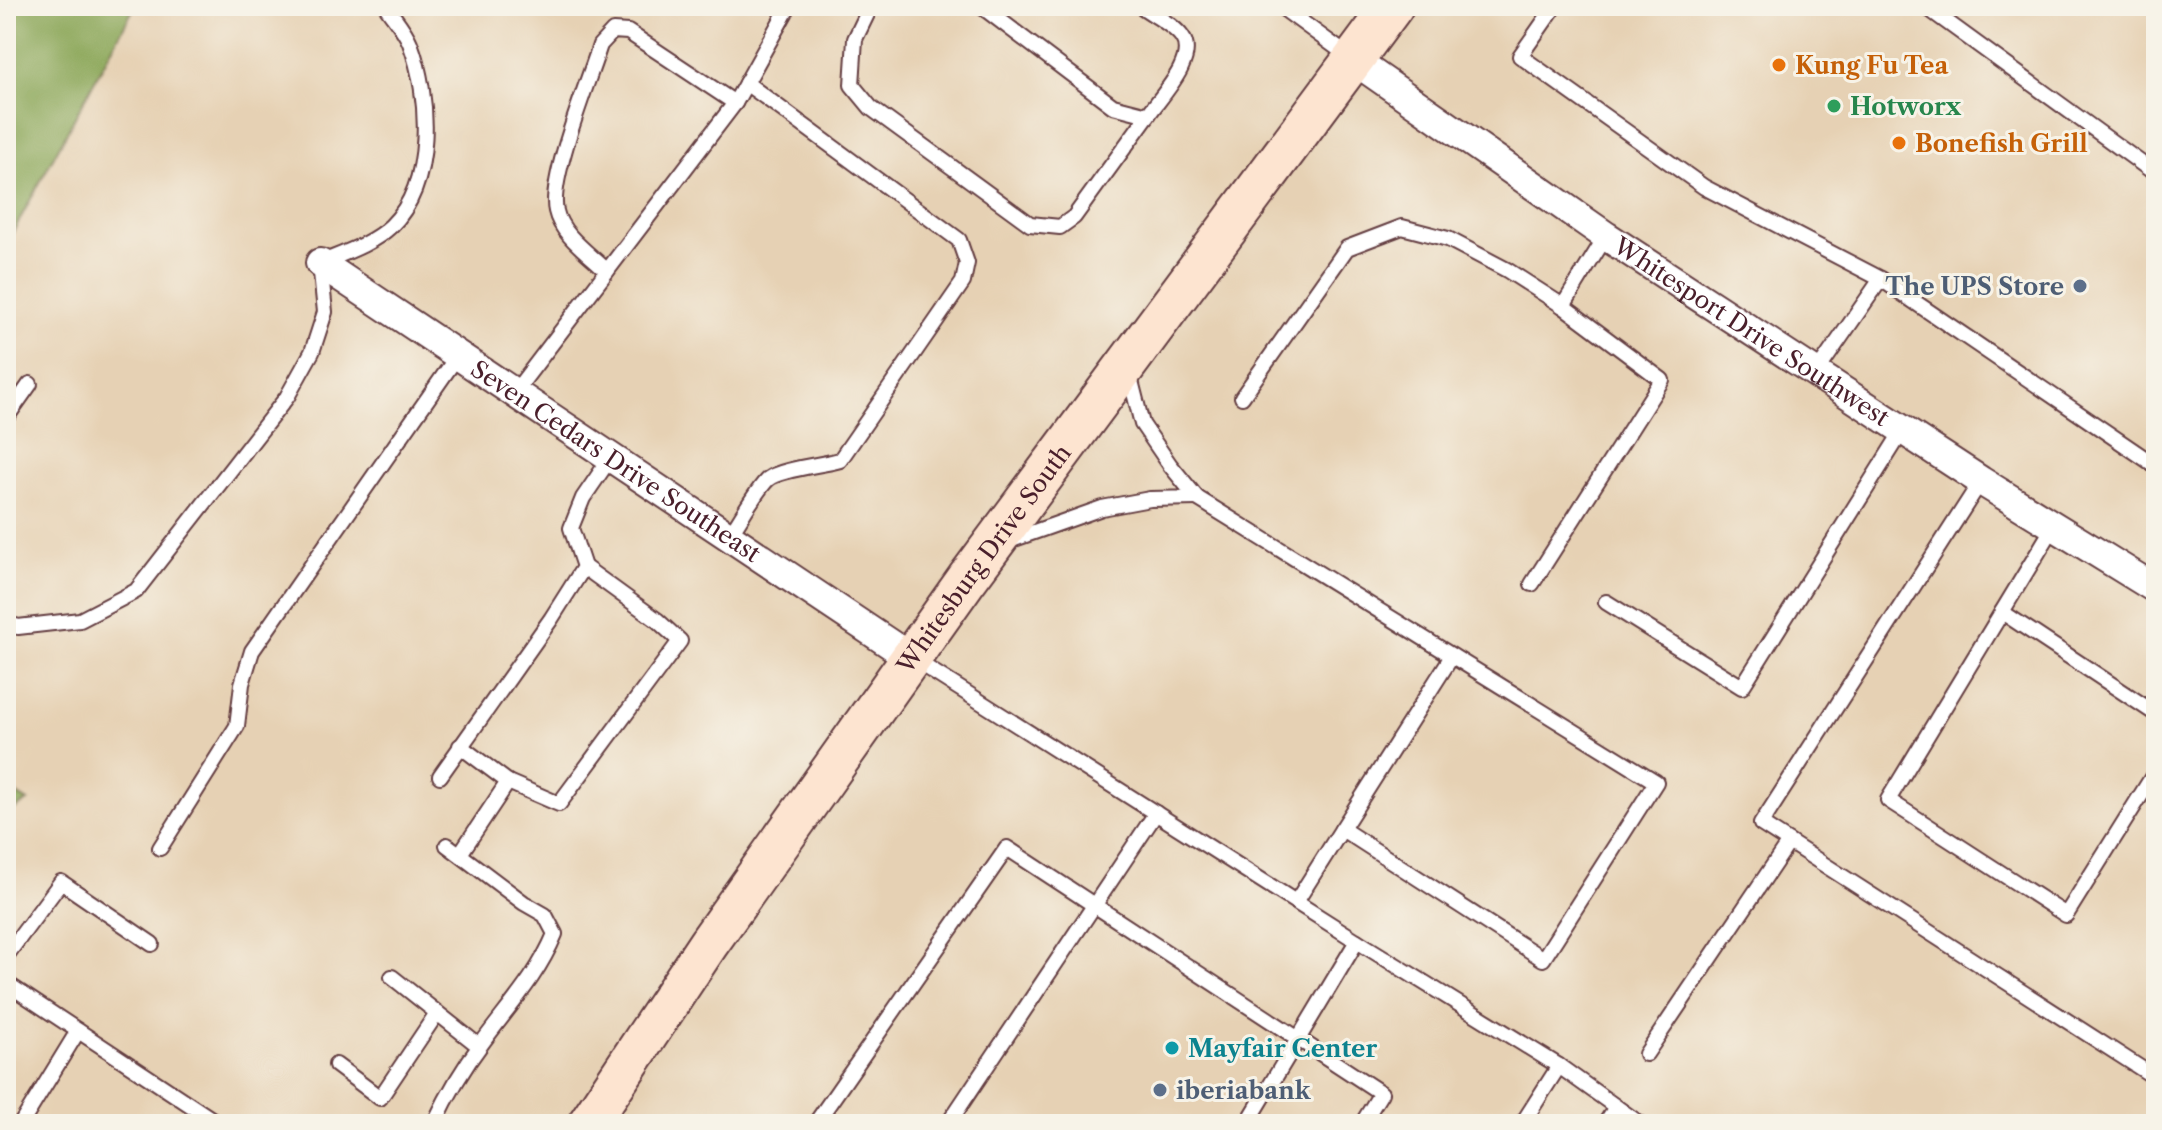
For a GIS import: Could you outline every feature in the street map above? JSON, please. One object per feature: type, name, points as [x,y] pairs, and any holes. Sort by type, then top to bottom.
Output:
[{"type":"main road","name":"Whitesburg Drive South","points":[[588,1124],[708,944],[990,548],[1393,6]]},
{"type":"street","name":"Whitesport Drive Southwest","points":[[1355,61],[1606,236],[1981,481],[2156,589]]},
{"type":"street","name":"Seven Cedars Drive Southeast","points":[[320,263],[911,658]]},
{"type":"lane","points":[[6,623],[18,627],[80,620],[136,591],[287,397],[312,352],[325,312],[320,263],[364,245],[390,227],[406,208],[417,182],[425,135],[420,81],[409,40],[386,6]]},
{"type":"lane","points":[[514,393],[735,103],[789,6]]},
{"type":"lane","points":[[871,6],[855,39],[852,85],[871,108],[1030,224],[1060,227],[1074,217],[1184,65],[1188,49],[1182,36],[1141,6]]},
{"type":"lane","points":[[981,6],[1113,106],[1148,115]]},
{"type":"lane","points":[[1280,6],[1355,61]]},
{"type":"lane","points":[[1555,6],[1520,56],[1704,187],[1881,279],[2156,466]]},
{"type":"lane","points":[[1925,6],[2156,174]]},
{"type":"lane","points":[[607,271],[564,230],[556,211],[555,182],[600,45],[613,31],[628,32],[735,103]]},
{"type":"lane","points":[[729,536],[769,479],[788,471],[840,460],[963,282],[967,263],[959,240],[746,83]]},
{"type":"lane","points":[[1242,397],[1347,248],[1402,227],[1448,239],[1507,270],[1563,306],[1662,380],[1532,584]]},
{"type":"lane","points":[[1563,306],[1606,236]]},
{"type":"lane","points":[[1816,373],[1881,279]]},
{"type":"lane","points":[[160,848],[237,726],[242,684],[252,651],[458,355]]},
{"type":"lane","points":[[1126,363],[1142,424],[1197,498],[1656,782],[1543,959],[1342,829]]},
{"type":"lane","points":[[6,418],[30,384]]},
{"type":"lane","points":[[1606,602],[1742,687],[1903,430]]},
{"type":"lane","points":[[460,746],[508,782],[559,804],[680,641],[657,620],[584,567],[571,528],[583,498],[611,457]]},
{"type":"lane","points":[[1981,481],[1761,824],[2156,1078]]},
{"type":"lane","points":[[990,548],[1102,508],[1150,499],[1197,498]]},
{"type":"lane","points":[[2054,526],[1888,800],[2066,915],[2156,771]]},
{"type":"lane","points":[[440,776],[584,567]]},
{"type":"lane","points":[[2002,612],[2156,714]]},
{"type":"lane","points":[[1296,902],[1452,656]]},
{"type":"lane","points":[[911,658],[1559,1066],[1640,1124]]},
{"type":"lane","points":[[460,854],[508,782]]},
{"type":"lane","points":[[948,1124],[1156,813]]},
{"type":"lane","points":[[1646,1054],[1789,842]]},
{"type":"lane","points":[[434,1124],[479,1046],[543,962],[555,934],[545,915],[524,903],[447,845]]},
{"type":"lane","points":[[815,1124],[1007,848],[1381,1093],[1362,1124]]},
{"type":"lane","points":[[6,956],[61,882],[152,944]]},
{"type":"lane","points":[[1247,1124],[1357,941]]},
{"type":"lane","points":[[392,977],[479,1046]]},
{"type":"lane","points":[[6,983],[219,1124]]},
{"type":"lane","points":[[336,1065],[380,1098],[437,1013]]},
{"type":"lane","points":[[21,1124],[78,1031]]},
{"type":"lane","points":[[1522,1124],[1559,1066]]},
{"type":"lane","points":[[1605,1124],[1616,1107]]},
{"type":"shaded area","points":[[135,6],[2156,6],[2156,1124],[6,1124],[6,814],[27,801],[6,787],[6,245]]},
{"type":"green space","points":[[6,6],[135,6],[6,245]]},
{"type":"green space","points":[[6,787],[28,801],[6,814]]},
{"type":"place","name":"Kung Fu Tea","points":[[1779,65]]},
{"type":"place","name":"Hotworx","points":[[1834,106]]},
{"type":"place","name":"Bonefish Grill","points":[[1899,143]]},
{"type":"place","name":"The UPS Store","points":[[2080,286]]},
{"type":"place","name":"Mayfair Center","points":[[1172,1048]]},
{"type":"place","name":"iberiabank","points":[[1160,1090]]}]
